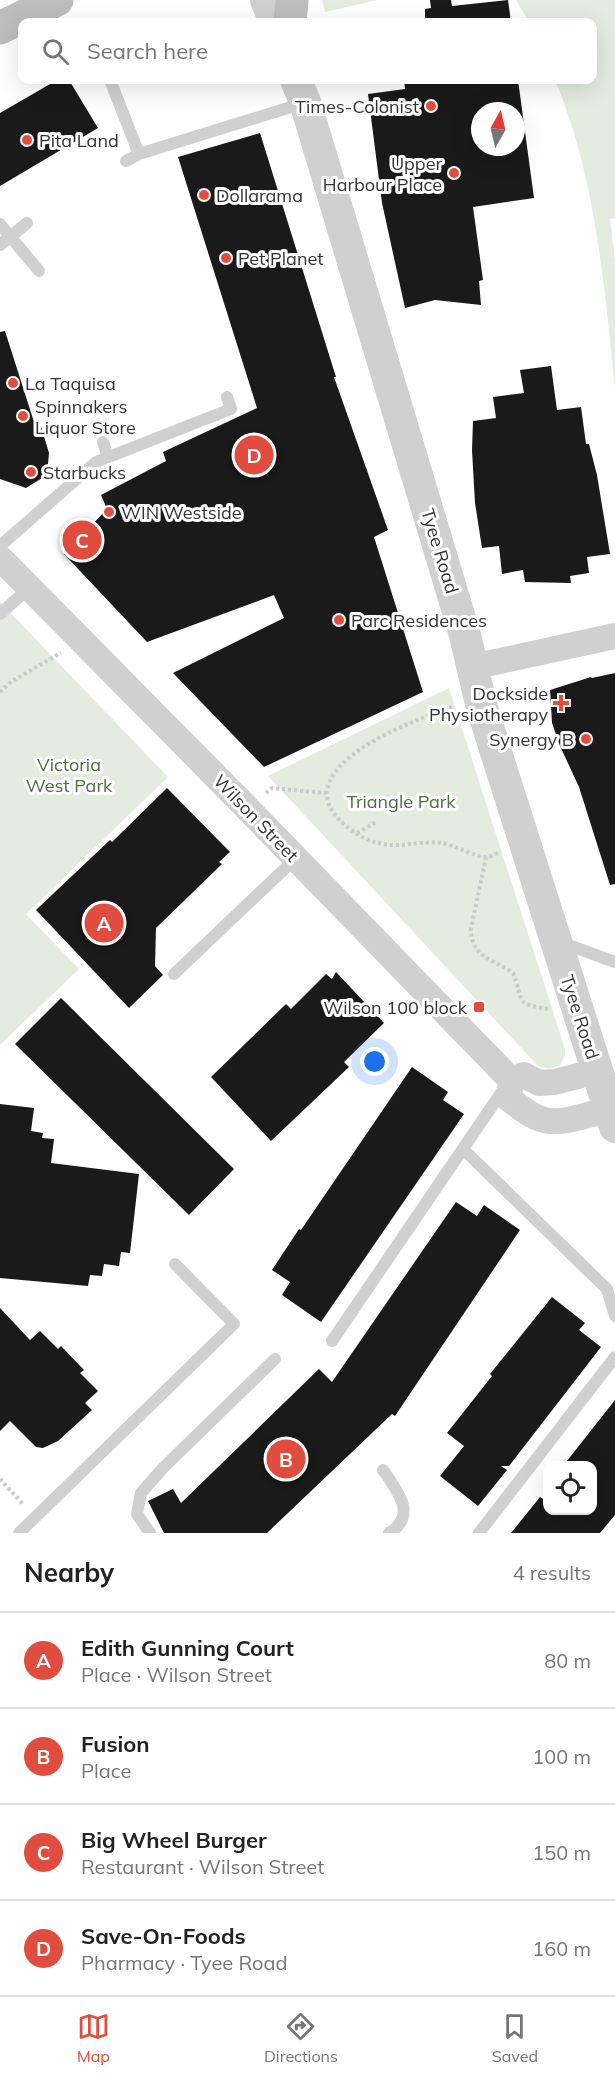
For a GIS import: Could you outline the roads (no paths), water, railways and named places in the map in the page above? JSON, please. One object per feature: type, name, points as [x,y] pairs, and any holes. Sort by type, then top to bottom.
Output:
[{"type":"main road","points":[[20,18],[57,0]]},
{"type":"main road","points":[[290,18],[292,0]]},
{"type":"main road","points":[[0,28],[18,19]]},
{"type":"street","points":[[266,0],[273,18]]},
{"type":"street","name":"Tyee Road","points":[[301,91],[462,624],[482,708],[612,1118]]},
{"type":"street","name":"Wilson Street","points":[[0,558],[511,1080],[509,1099],[526,1112],[542,1120],[612,1118]]},
{"type":"street","points":[[472,667],[615,636]]},
{"type":"street","points":[[511,1080],[524,1075],[539,1083],[555,1082],[597,1071]]},
{"type":"lane","points":[[112,84],[140,154]]},
{"type":"lane","points":[[126,161],[301,91]]},
{"type":"lane","points":[[0,245],[27,223]]},
{"type":"lane","points":[[0,224],[39,271]]},
{"type":"lane","points":[[0,546],[96,462],[167,427],[231,409],[227,397]]},
{"type":"lane","points":[[103,442],[108,457]]},
{"type":"lane","points":[[0,614],[29,588]]},
{"type":"lane","points":[[174,974],[295,859]]},
{"type":"lane","points":[[556,940],[615,962]]},
{"type":"lane","points":[[332,1341],[511,1080]]},
{"type":"lane","points":[[463,1149],[607,1289],[615,1316]]},
{"type":"lane","points":[[19,1533],[234,1324],[175,1264]]},
{"type":"lane","points":[[479,1533],[615,1357]]},
{"type":"lane","points":[[150,1533],[137,1514],[141,1493],[163,1468],[275,1359]]},
{"type":"lane","points":[[383,1470],[402,1497],[404,1513],[398,1528],[389,1533]]},
{"type":"place","name":"Times-Colonist","points":[[431,106]]},
{"type":"place","name":"Pita Land","points":[[27,140]]},
{"type":"place","name":"Upper Harbour Place","points":[[454,173]]},
{"type":"place","name":"Dollarama","points":[[204,195]]},
{"type":"place","name":"Pet Planet","points":[[226,258]]},
{"type":"place","name":"La Taquisa","points":[[13,383]]},
{"type":"place","name":"Spinnakers Liquor Store","points":[[23,416]]},
{"type":"place","name":"Save-On-Foods","points":[[254,455]]},
{"type":"place","name":"Starbucks","points":[[31,472]]},
{"type":"place","name":"WIN Westside","points":[[109,512]]},
{"type":"place","name":"Big Wheel Burger","points":[[82,540]]},
{"type":"place","name":"Parc Residences","points":[[339,620]]},
{"type":"place","name":"Dockside Physiotherapy","points":[[561,703]]},
{"type":"place","name":"Synergy B","points":[[586,739]]},
{"type":"place","name":"Edith Gunning Court","points":[[104,923]]},
{"type":"place","name":"Wilson 100 block","points":[[479,1007]]},
{"type":"place","name":"Fusion","points":[[286,1459]]},
{"type":"park label","name":"Victoria West Park","points":[[69,774]]},
{"type":"park label","name":"Triangle Park","points":[[401,801]]}]
